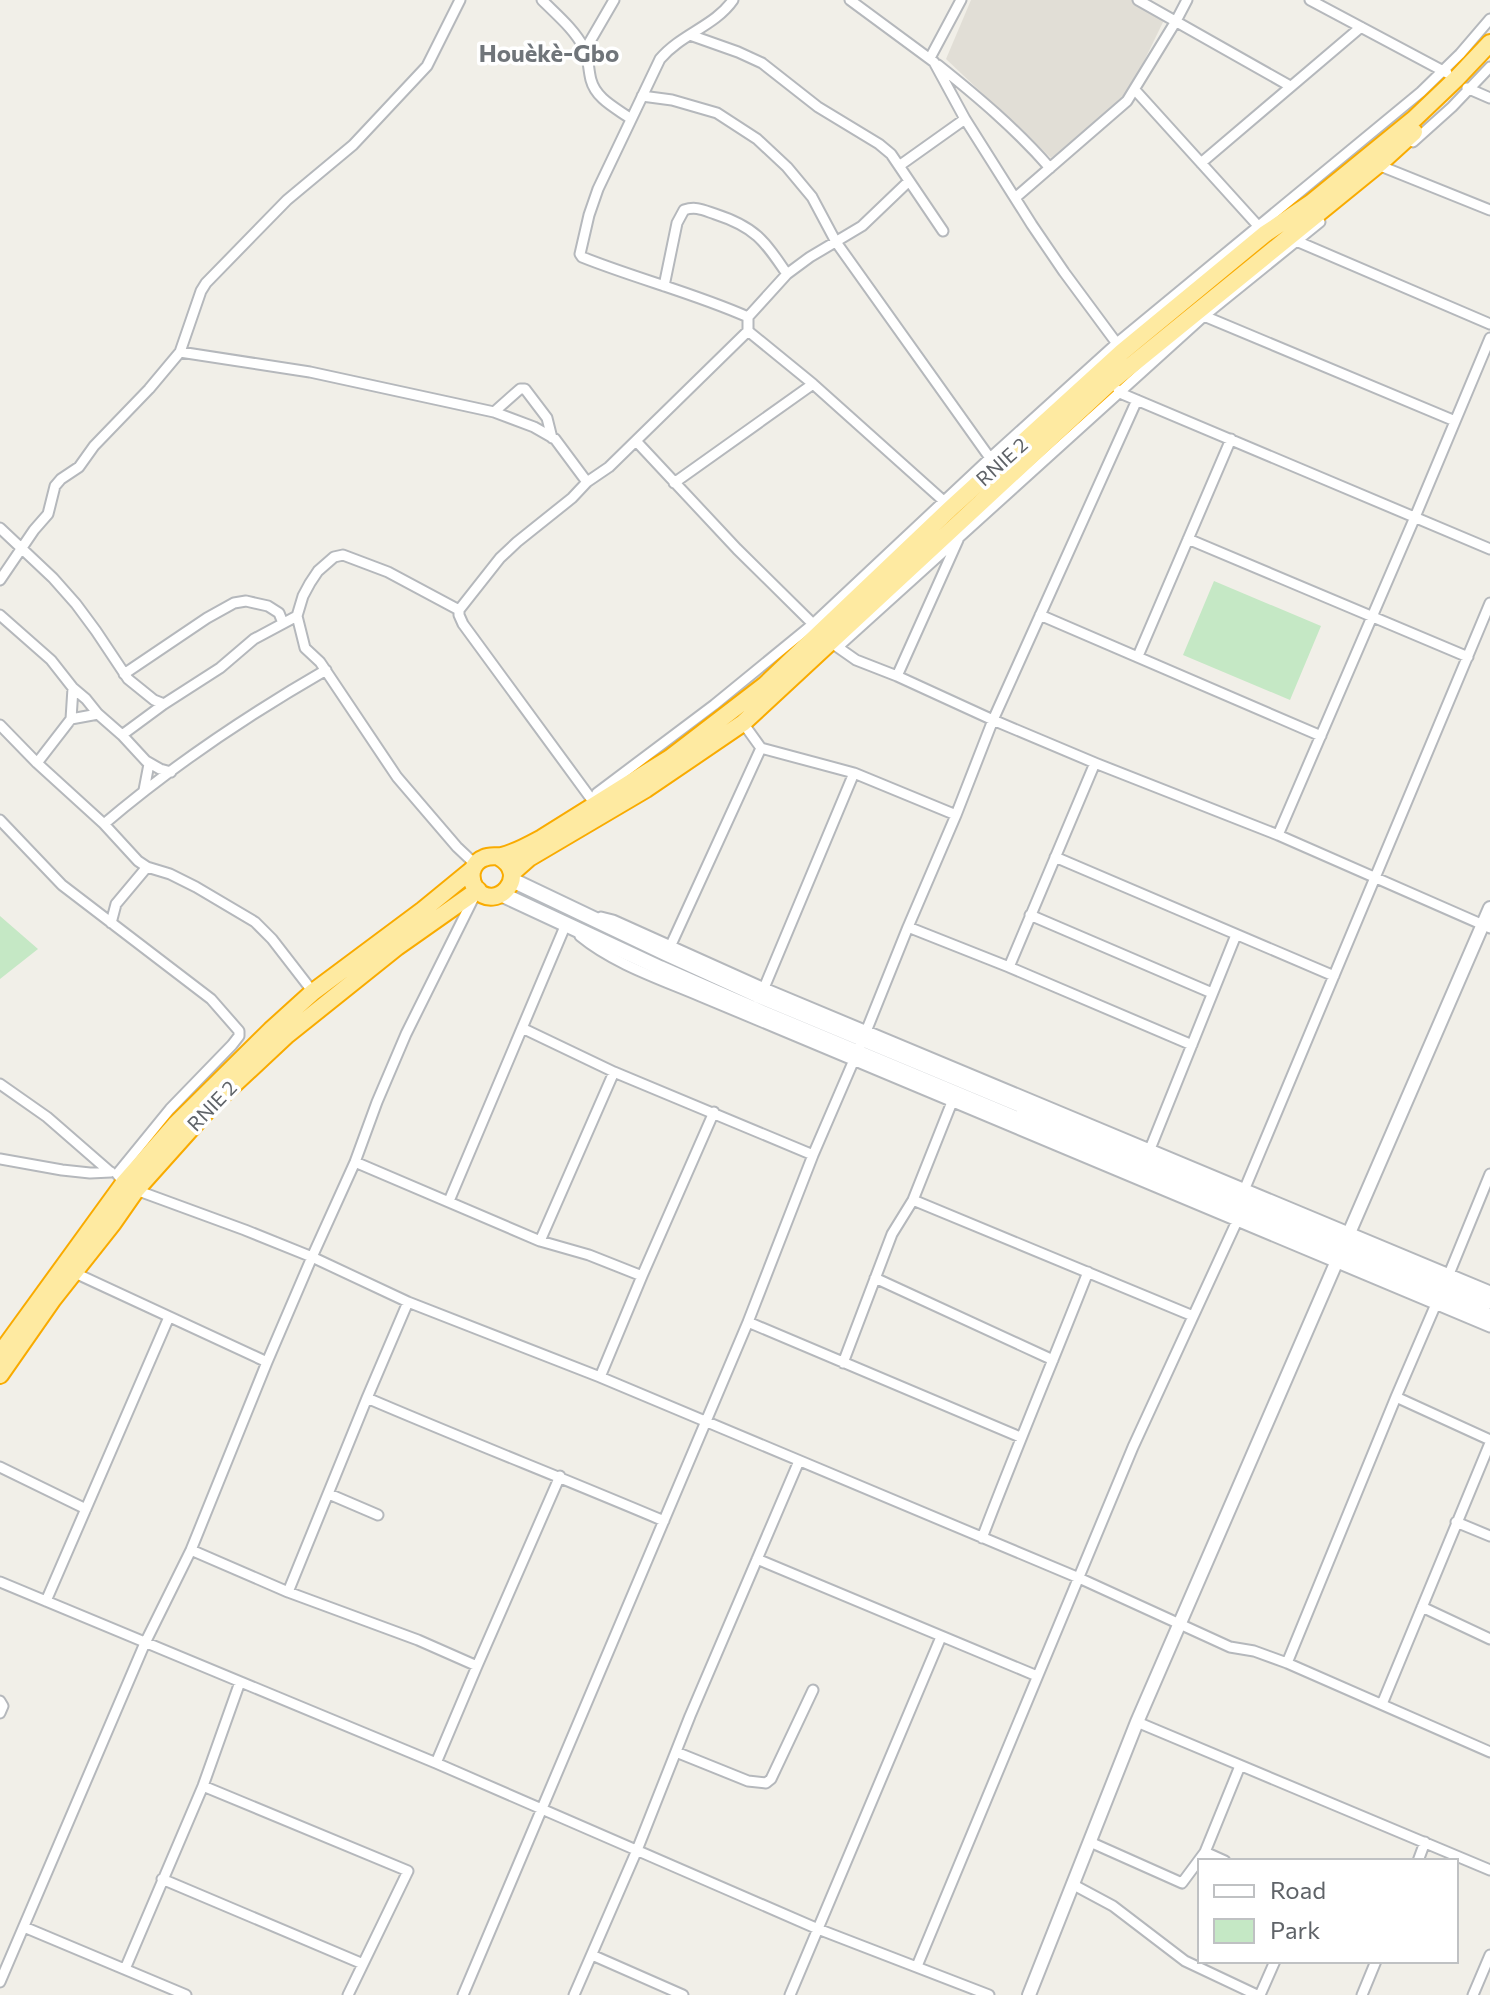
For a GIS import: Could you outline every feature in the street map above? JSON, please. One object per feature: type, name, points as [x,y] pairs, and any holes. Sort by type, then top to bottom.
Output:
[{"type":"highway","name":"RNIE 2","points":[[0,1354],[122,1179],[238,1062],[313,992],[423,910],[482,858],[499,857],[523,849],[592,803],[670,758],[765,685],[1382,165],[1490,43]]},
{"type":"highway","name":"RNIE 2","points":[[501,894],[529,858],[646,789],[743,723],[948,505],[1119,347],[1261,230],[1323,193],[1458,81],[1490,60]]},
{"type":"highway","points":[[499,857],[508,863],[512,877]]},
{"type":"highway","points":[[474,866],[471,877],[478,890],[489,896],[501,894]]},
{"type":"highway","name":"RNIE 2","points":[[0,1375],[53,1299],[113,1223],[122,1179],[213,1104],[287,1035],[397,947],[478,890]]},
{"type":"main road","points":[[512,877],[860,1045],[954,1097],[1343,1247],[1447,1278],[1490,1301]]},
{"type":"main road","points":[[501,894],[660,968],[860,1045],[1343,1247],[1490,1316]]},
{"type":"street","points":[[0,580],[48,514],[55,486],[79,467],[94,446],[180,352],[206,283],[287,200],[353,145],[427,66],[460,0]]},
{"type":"street","points":[[542,0],[575,34],[585,50],[596,92],[631,119]]},
{"type":"street","points":[[585,50],[614,0]]},
{"type":"street","points":[[733,0],[721,14],[671,46],[660,59],[598,189],[580,254],[592,261],[713,301],[748,317]]},
{"type":"street","points":[[850,0],[932,60],[998,115],[1050,168]]},
{"type":"street","points":[[932,60],[961,0]]},
{"type":"street","points":[[1138,0],[1290,86]]},
{"type":"street","points":[[1015,198],[1127,101],[1187,0]]},
{"type":"street","points":[[1310,0],[1490,98]]},
{"type":"street","points":[[1458,81],[1490,19]]},
{"type":"street","points":[[1201,163],[1361,27]]},
{"type":"street","points":[[690,35],[762,63],[818,107],[879,144],[891,154],[943,231]]},
{"type":"street","points":[[748,331],[813,384],[948,505],[990,458],[1119,347],[1015,198],[932,60]]},
{"type":"street","points":[[1458,81],[1490,67]]},
{"type":"street","points":[[1135,90],[1261,230]]},
{"type":"street","points":[[642,96],[672,100],[717,113],[757,139],[787,167],[812,197],[836,242],[990,458]]},
{"type":"street","points":[[899,166],[965,119]]},
{"type":"street","points":[[1382,165],[1490,210]]},
{"type":"street","points":[[592,803],[463,624],[459,610],[500,558],[587,482],[609,467],[748,331],[748,317],[787,274],[862,226],[909,181]]},
{"type":"street","points":[[664,286],[677,223],[684,210],[694,207],[749,228],[767,243],[787,274]]},
{"type":"street","points":[[825,636],[839,646],[1116,387],[1293,240],[1490,324]]},
{"type":"street","points":[[1204,316],[1455,421]]},
{"type":"street","points":[[1278,835],[1490,338]]},
{"type":"street","points":[[180,352],[310,372],[494,412],[534,427],[552,438],[587,482]]},
{"type":"street","points":[[674,483],[813,384]]},
{"type":"street","points":[[1116,387],[1137,400],[1490,549]]},
{"type":"street","points":[[494,412],[520,389],[525,389],[547,418],[552,438]]},
{"type":"street","points":[[463,1995],[748,1322],[813,1155],[993,720],[1137,400]]},
{"type":"street","points":[[1138,656],[1231,439]]},
{"type":"street","points":[[636,441],[737,549],[825,636],[856,660],[1095,763],[1278,835],[1486,927]]},
{"type":"street","points":[[0,528],[76,604],[124,674],[139,690],[164,704]]},
{"type":"street","points":[[897,676],[959,537]]},
{"type":"street","points":[[1188,539],[1468,657]]},
{"type":"street","points":[[459,610],[388,572],[343,555],[334,557],[318,571],[303,596],[297,616],[305,648],[326,670],[397,777],[474,866]]},
{"type":"street","points":[[124,674],[234,603],[246,601],[268,606],[279,613],[283,623]]},
{"type":"street","points":[[1245,1188],[1490,603]]},
{"type":"street","points":[[0,615],[51,660],[73,688],[149,764],[171,772]]},
{"type":"street","points":[[1040,615],[1321,736]]},
{"type":"street","points":[[122,735],[220,668],[254,639],[297,616]]},
{"type":"street","points":[[104,824],[144,790],[260,708],[326,670]]},
{"type":"street","points":[[37,763],[71,719],[73,688]]},
{"type":"street","points":[[71,719],[98,714]]},
{"type":"street","points":[[743,723],[761,748],[854,773],[956,815]]},
{"type":"street","points":[[0,725],[104,824],[138,861],[196,887],[255,922],[313,992]]},
{"type":"street","points":[[670,947],[761,748]]},
{"type":"street","points":[[1009,967],[1095,763]]},
{"type":"street","points":[[144,790],[149,764]]},
{"type":"street","points":[[764,988],[854,773]]},
{"type":"street","points":[[0,820],[62,885],[211,999],[239,1031],[232,1045],[170,1109],[122,1179]]},
{"type":"street","points":[[1055,857],[1334,976]]},
{"type":"street","points":[[111,923],[116,904],[147,867]]},
{"type":"street","points":[[0,1982],[145,1643],[191,1550],[406,1034],[478,890]]},
{"type":"street","points":[[1029,1995],[1178,1624],[1486,927],[1490,908]]},
{"type":"street","points":[[573,909],[613,920],[764,988],[860,1045],[1150,1149],[1245,1188],[1436,1304],[1490,1327]]},
{"type":"street","points":[[1030,915],[1212,993]]},
{"type":"street","points":[[449,1201],[566,924]]},
{"type":"street","points":[[908,927],[1192,1045]]},
{"type":"street","points":[[1150,1149],[1236,935]]},
{"type":"street","points":[[522,1028],[614,1072],[813,1155]]},
{"type":"street","points":[[540,1241],[614,1072]]},
{"type":"street","points":[[0,1084],[47,1117],[122,1179]]},
{"type":"street","points":[[843,1363],[892,1234],[913,1200],[954,1097],[1237,1221],[1343,1247]]},
{"type":"street","points":[[600,1377],[714,1112]]},
{"type":"street","points":[[0,1159],[122,1179],[312,1257],[408,1302],[600,1377],[1079,1578],[1230,1647],[1254,1651],[1287,1663],[1490,1752]]},
{"type":"street","points":[[355,1162],[540,1241],[589,1255],[642,1276]]},
{"type":"street","points":[[1490,1174],[1447,1278],[1490,1291]]},
{"type":"street","points":[[913,1200],[1193,1316]]},
{"type":"street","points":[[917,1966],[1133,1447],[1237,1221]]},
{"type":"street","points":[[982,1538],[1088,1272]]},
{"type":"street","points":[[75,1273],[267,1362]]},
{"type":"street","points":[[875,1278],[1053,1360]]},
{"type":"street","points":[[288,1592],[408,1302]]},
{"type":"street","points":[[1287,1663],[1436,1304]]},
{"type":"street","points":[[46,1601],[169,1317]]},
{"type":"street","points":[[748,1322],[1020,1437]]},
{"type":"street","points":[[1382,1704],[1490,1442],[1396,1397]]},
{"type":"street","points":[[367,1398],[664,1521]]},
{"type":"street","points":[[574,1995],[799,1461]]},
{"type":"street","points":[[0,1467],[86,1509]]},
{"type":"street","points":[[436,1763],[560,1476]]},
{"type":"street","points":[[329,1494],[378,1515]]},
{"type":"street","points":[[1456,1522],[1490,1536]]},
{"type":"street","points":[[191,1550],[288,1592],[418,1640],[477,1666]]},
{"type":"street","points":[[757,1559],[1037,1676]]},
{"type":"street","points":[[0,1582],[436,1763],[818,1929],[989,1995]]},
{"type":"street","points":[[1422,1607],[1490,1639]]},
{"type":"street","points":[[790,1995],[941,1637]]},
{"type":"street","points":[[125,1969],[203,1786],[240,1682]]},
{"type":"street","points":[[676,1752],[748,1781],[766,1783],[771,1779],[813,1690]]},
{"type":"street","points":[[0,1701],[3,1706],[0,1713]]},
{"type":"street","points":[[1137,1722],[1490,1870]]},
{"type":"street","points":[[1200,1859],[1240,1766]]},
{"type":"street","points":[[203,1786],[408,1871],[348,1995]]},
{"type":"street","points":[[1090,1842],[1182,1883],[1198,1861]]},
{"type":"street","points":[[1419,1859],[1425,1842]]},
{"type":"street","points":[[1205,1852],[1221,1859]]},
{"type":"street","points":[[162,1879],[363,1964]]},
{"type":"street","points":[[1072,1884],[1113,1906],[1185,1961],[1258,1995],[1274,1963]]},
{"type":"street","points":[[24,1927],[186,1995]]},
{"type":"street","points":[[592,1955],[683,1995]]},
{"type":"street","points":[[1473,1995],[1490,1955]]},
{"type":"street","points":[[1362,1995],[1375,1963]]},
{"type":"shaded area","points":[[971,0],[1136,0],[1166,16],[1128,94],[1051,158],[946,59]]},
{"type":"green space","points":[[1214,581],[1321,626],[1290,700],[1183,655]]},
{"type":"green space","points":[[0,916],[38,949],[0,979]]},
{"type":"district","name":"Houèkè-Gbo","points":[[549,54]]}]
